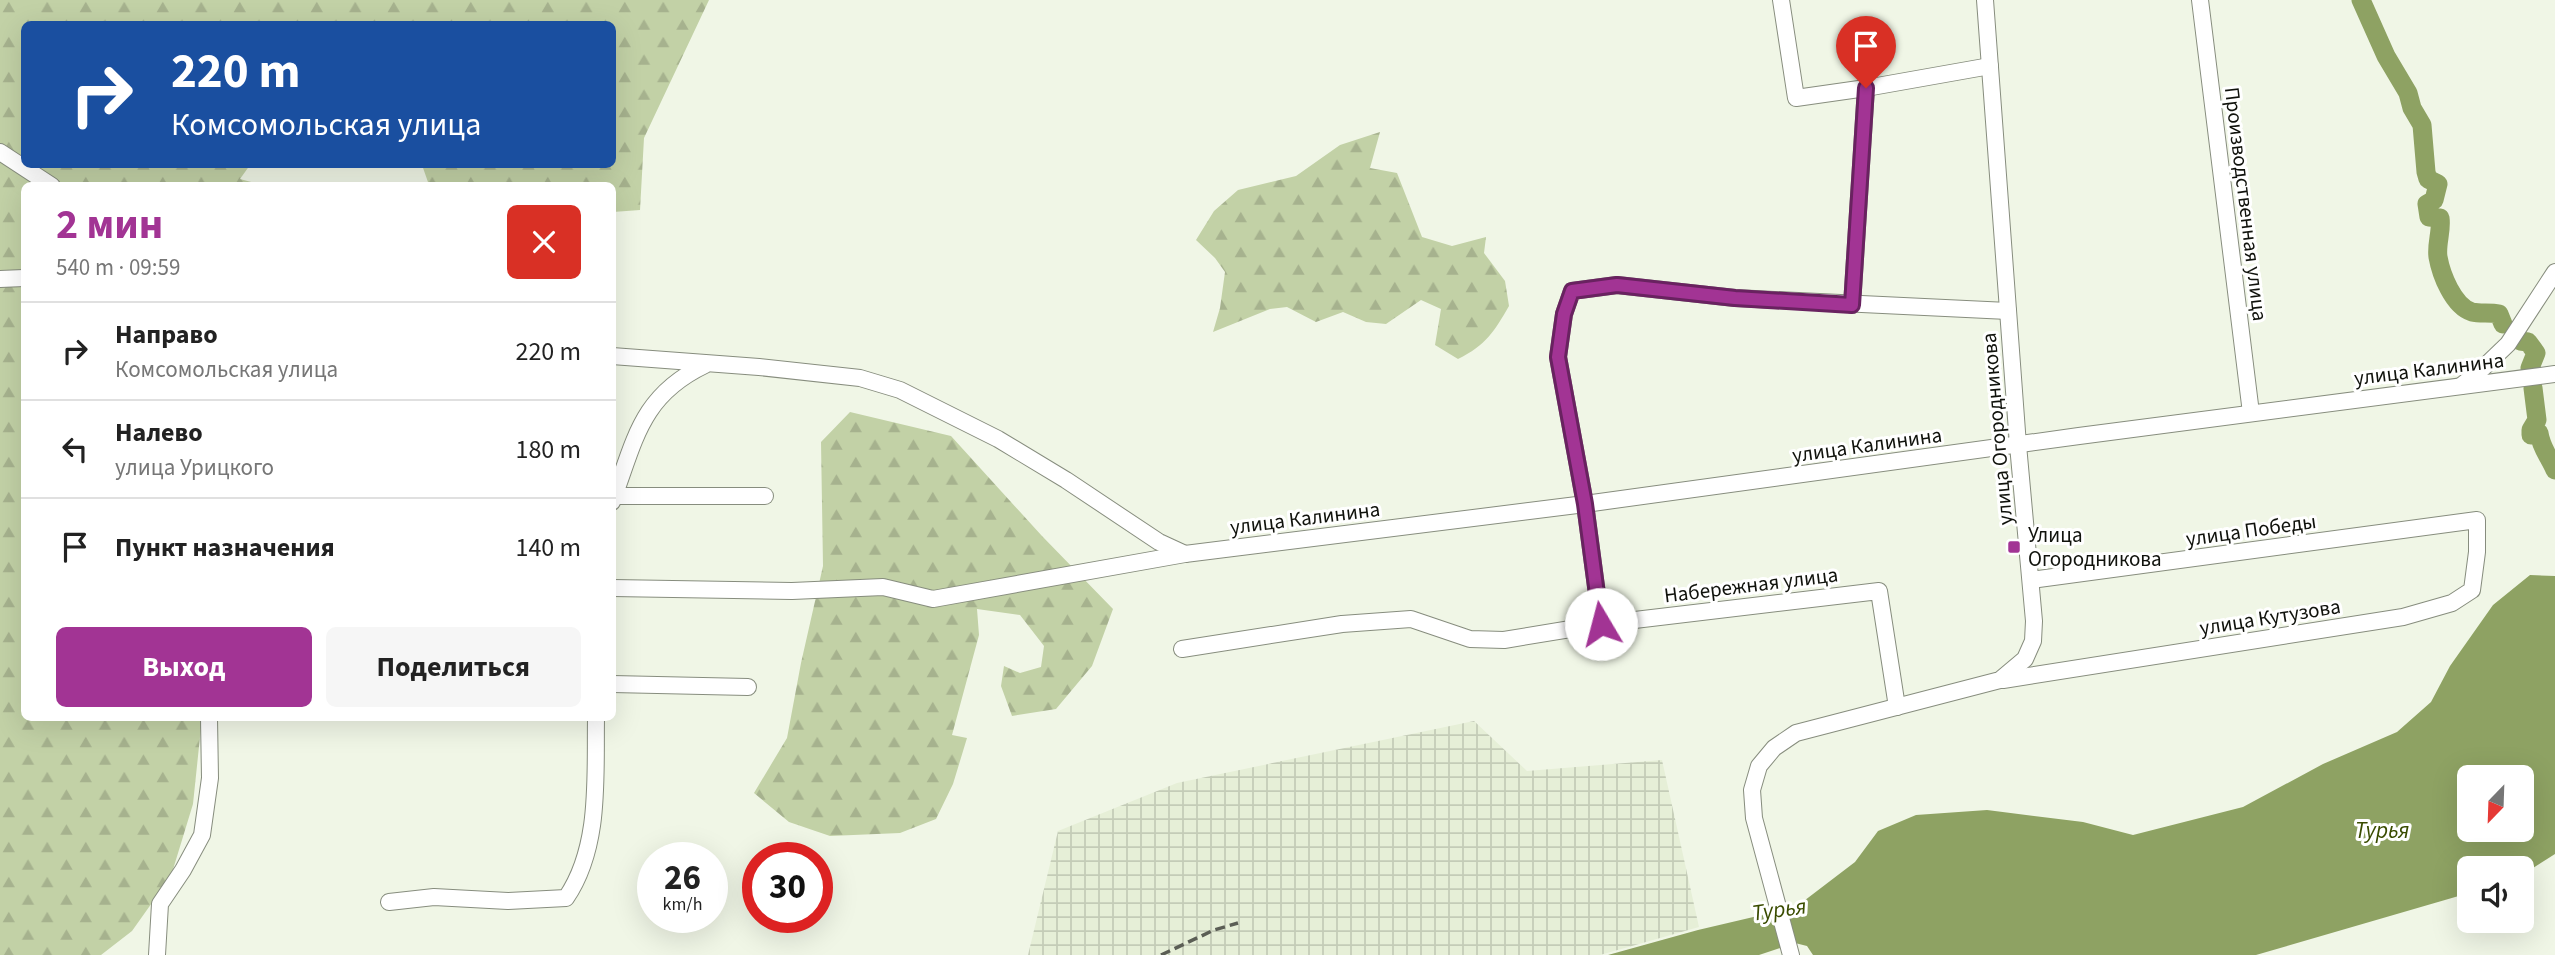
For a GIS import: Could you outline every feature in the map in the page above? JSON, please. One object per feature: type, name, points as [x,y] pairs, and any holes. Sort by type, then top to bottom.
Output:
[{"type":"street","points":[[1781,0],[1796,97],[1866,88],[1990,66]]},
{"type":"street","name":"улица Огородникова","points":[[1791,954],[1754,818],[1752,790],[1759,766],[1774,748],[1796,733],[2000,680],[2025,659],[2033,641],[2031,580],[2018,445],[1985,0]]},
{"type":"street","name":"Производственная улица","points":[[2200,0],[2251,413]]},
{"type":"street","points":[[1852,305],[1866,88]]},
{"type":"street","points":[[0,152],[21,166]]},
{"type":"street","points":[[24,168],[46,182]]},
{"type":"street","points":[[2459,387],[2508,344],[2555,272]]},
{"type":"street","points":[[0,279],[21,278]]},
{"type":"street","points":[[1601,624],[1585,504],[1558,357],[1564,314],[1572,291],[1617,285],[1735,298],[2008,312]]},
{"type":"street","points":[[616,356],[860,378],[900,390],[998,439],[1066,480],[1159,542],[1185,554]]},
{"type":"street","points":[[616,492],[625,462],[651,405],[684,375],[708,363]]},
{"type":"street","name":"улица Калинина","points":[[616,588],[792,591],[883,587],[933,599],[1185,554],[1585,504],[2555,374]]},
{"type":"street","points":[[616,499],[765,496]]},
{"type":"street","name":"улица Победы","points":[[2031,580],[2477,520]]},
{"type":"street","name":"улица Кутузова","points":[[2000,680],[2403,617],[2452,604],[2472,590],[2477,552],[2477,520]]},
{"type":"street","name":"Набережная улица","points":[[1182,649],[1342,624],[1411,619],[1470,639],[1504,640],[1601,624],[1879,591],[1897,707]]},
{"type":"street","points":[[616,684],[748,687]]},
{"type":"street","points":[[157,955],[160,904],[202,835],[210,778],[209,721]]},
{"type":"street","points":[[389,902],[434,897],[508,901],[566,898],[577,881],[589,841],[595,800],[596,721]]},
{"type":"shaded area","points":[[1474,721],[1527,771],[1662,760],[1699,927],[1600,955],[1028,955],[1058,831],[1177,783]]},
{"type":"green space","points":[[0,0],[709,0],[644,138],[640,210],[616,212],[616,182],[428,182],[423,168],[616,168],[616,21],[21,21],[21,168],[248,168],[240,179],[251,182],[21,182],[21,721],[202,721],[193,804],[171,876],[132,931],[101,955],[0,955]]},
{"type":"green space","points":[[1380,132],[1370,168],[1397,173],[1422,237],[1452,246],[1486,237],[1484,253],[1505,281],[1509,306],[1488,337],[1458,359],[1435,345],[1441,309],[1421,300],[1386,324],[1366,322],[1343,312],[1316,322],[1287,307],[1270,309],[1213,332],[1220,308],[1225,272],[1196,240],[1214,211],[1238,190],[1296,176],[1340,145]]},
{"type":"green space","points":[[850,412],[951,436],[1113,609],[1092,666],[1056,709],[1012,716],[1001,686],[1004,666],[1020,673],[1041,667],[1044,646],[1020,615],[977,609],[979,635],[952,735],[967,738],[953,784],[936,819],[900,833],[830,836],[789,822],[754,793],[787,738],[823,566],[821,442]]},
{"type":"water","name":"Турья","points":[[2530,575],[2555,576],[2555,854],[2534,867],[2534,856],[2457,856],[2457,896],[2256,955],[1813,955],[1807,946],[1795,943],[1759,955],[1608,955],[1796,907],[1855,862],[1878,831],[1916,815],[1987,810],[2083,822],[2133,835],[2243,807],[2323,764],[2397,732],[2431,702],[2450,666],[2493,605]]},
{"type":"waterway","points":[[2361,0],[2422,125],[2426,172],[2428,179],[2438,184],[2434,200],[2427,204],[2429,217],[2440,218],[2438,252],[2445,280],[2465,309],[2475,313],[2499,314],[2503,324]]},
{"type":"waterway","points":[[2520,341],[2528,342],[2536,353],[2530,368]]},
{"type":"waterway","points":[[2533,388],[2537,420],[2531,435],[2539,433],[2543,448],[2555,470]]},
{"type":"railway","points":[[1161,955],[1214,930],[1238,923]]},
{"type":"place","name":"Улица Огородникова","points":[[2014,547]]},
{"type":"route","points":[[1601,624],[1585,504],[1558,357],[1564,314],[1572,291],[1617,285],[1735,298],[1852,305],[1866,88]]}]
